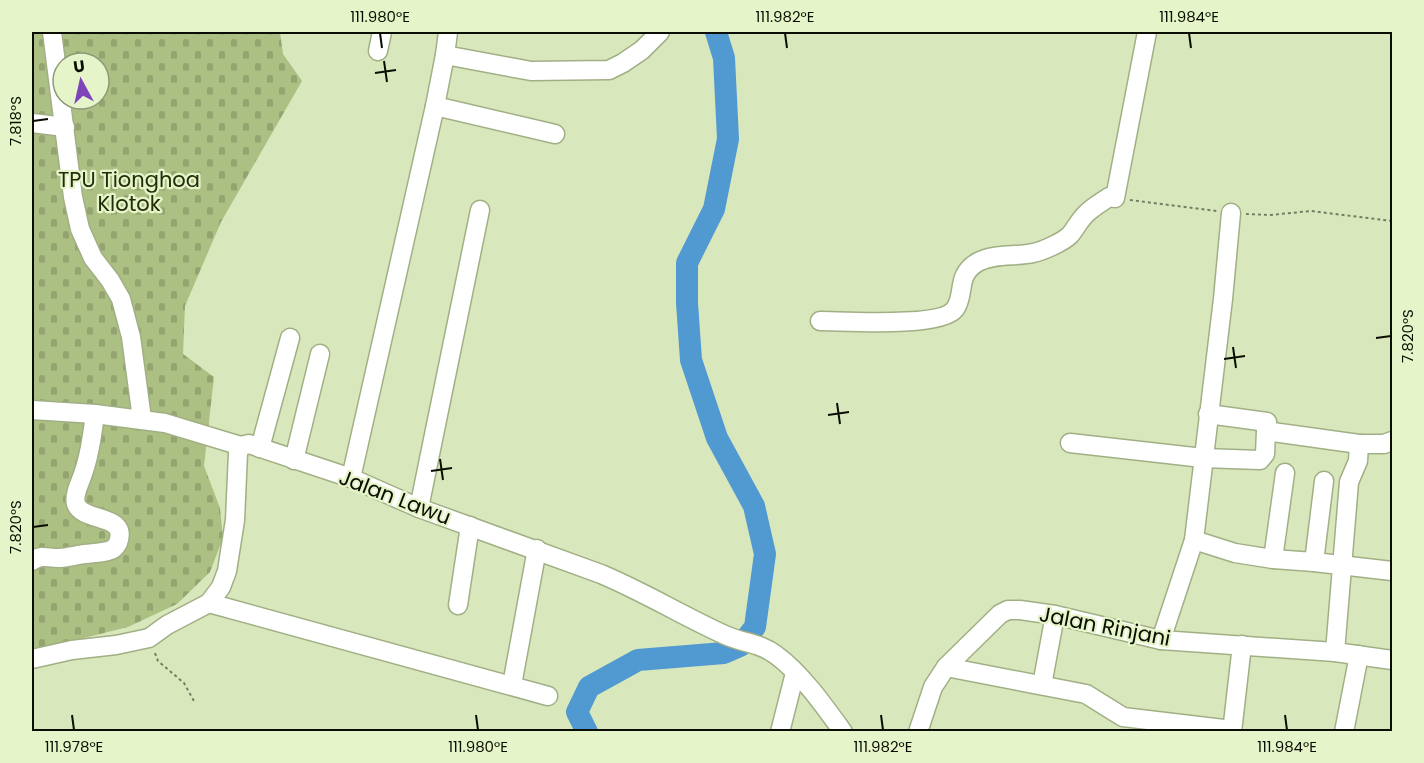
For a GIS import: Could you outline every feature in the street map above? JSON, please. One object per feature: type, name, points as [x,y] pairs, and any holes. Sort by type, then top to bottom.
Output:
[{"type":"street","points":[[52,32],[73,197],[80,229],[93,258],[121,299],[130,337],[142,419]]},
{"type":"street","points":[[378,51],[382,32]]},
{"type":"street","points":[[351,478],[435,106],[448,32]]},
{"type":"street","points":[[445,55],[531,71],[609,70],[642,50],[660,32]]},
{"type":"street","points":[[820,321],[888,322],[940,318],[954,311],[960,300],[961,283],[979,261],[999,256],[1034,253],[1068,237],[1087,213],[1109,197],[1115,198],[1147,32]]},
{"type":"street","points":[[435,106],[555,134]]},
{"type":"street","points":[[32,123],[65,127]]},
{"type":"street","points":[[419,507],[480,210]]},
{"type":"street","points":[[1161,640],[1194,540],[1231,213]]},
{"type":"street","points":[[32,659],[149,638],[167,625],[209,603],[221,587],[227,571],[235,520],[238,453],[250,447],[290,338]]},
{"type":"street","points":[[294,460],[320,354]]},
{"type":"street","name":"Jalan Lawu","points":[[32,410],[95,414],[165,423],[351,478],[419,507],[537,549],[626,585],[727,637],[762,646],[778,656],[795,673],[843,732]]},
{"type":"street","points":[[32,561],[45,556],[56,558],[100,553],[111,550],[117,545],[120,535],[116,525],[88,515],[76,504],[75,496],[86,466],[95,414]]},
{"type":"street","points":[[1071,442],[1203,458],[1260,460],[1265,454],[1267,422],[1208,414]]},
{"type":"street","points":[[1266,431],[1359,444],[1384,444],[1392,441]]},
{"type":"street","points":[[1335,652],[1349,482],[1358,461],[1359,444]]},
{"type":"street","points":[[1273,559],[1285,473]]},
{"type":"street","points":[[1314,562],[1324,481]]},
{"type":"street","points":[[458,605],[470,526]]},
{"type":"street","points":[[1194,540],[1235,553],[1273,559],[1392,571]]},
{"type":"street","points":[[512,685],[537,549]]},
{"type":"street","points":[[209,603],[548,696]]},
{"type":"street","name":"Jalan Rinjani","points":[[918,732],[933,687],[946,668],[1000,614],[1008,610],[1055,615],[1161,640],[1335,652],[1392,660]]},
{"type":"street","points":[[1042,685],[1055,615]]},
{"type":"street","points":[[946,668],[1086,694],[1123,717],[1165,727],[1232,731],[1242,645]]},
{"type":"street","points":[[1344,732],[1359,655]]},
{"type":"street","points":[[780,732],[795,673]]},
{"type":"path","points":[[1115,198],[1231,213],[1270,215],[1311,211],[1392,221]]},
{"type":"path","points":[[149,638],[158,661],[184,683],[195,703]]},
{"type":"green space","name":"TPU Tionghoa Klotok","points":[[32,32],[280,32],[283,54],[302,81],[221,222],[185,306],[183,354],[214,377],[204,466],[220,508],[223,538],[210,572],[177,604],[128,627],[32,653]]},
{"type":"waterway","points":[[587,732],[577,712],[589,687],[638,660],[724,653],[740,646],[755,627],[765,554],[754,506],[717,438],[691,360],[687,303],[687,263],[714,209],[728,139],[724,58],[716,32]]}]
